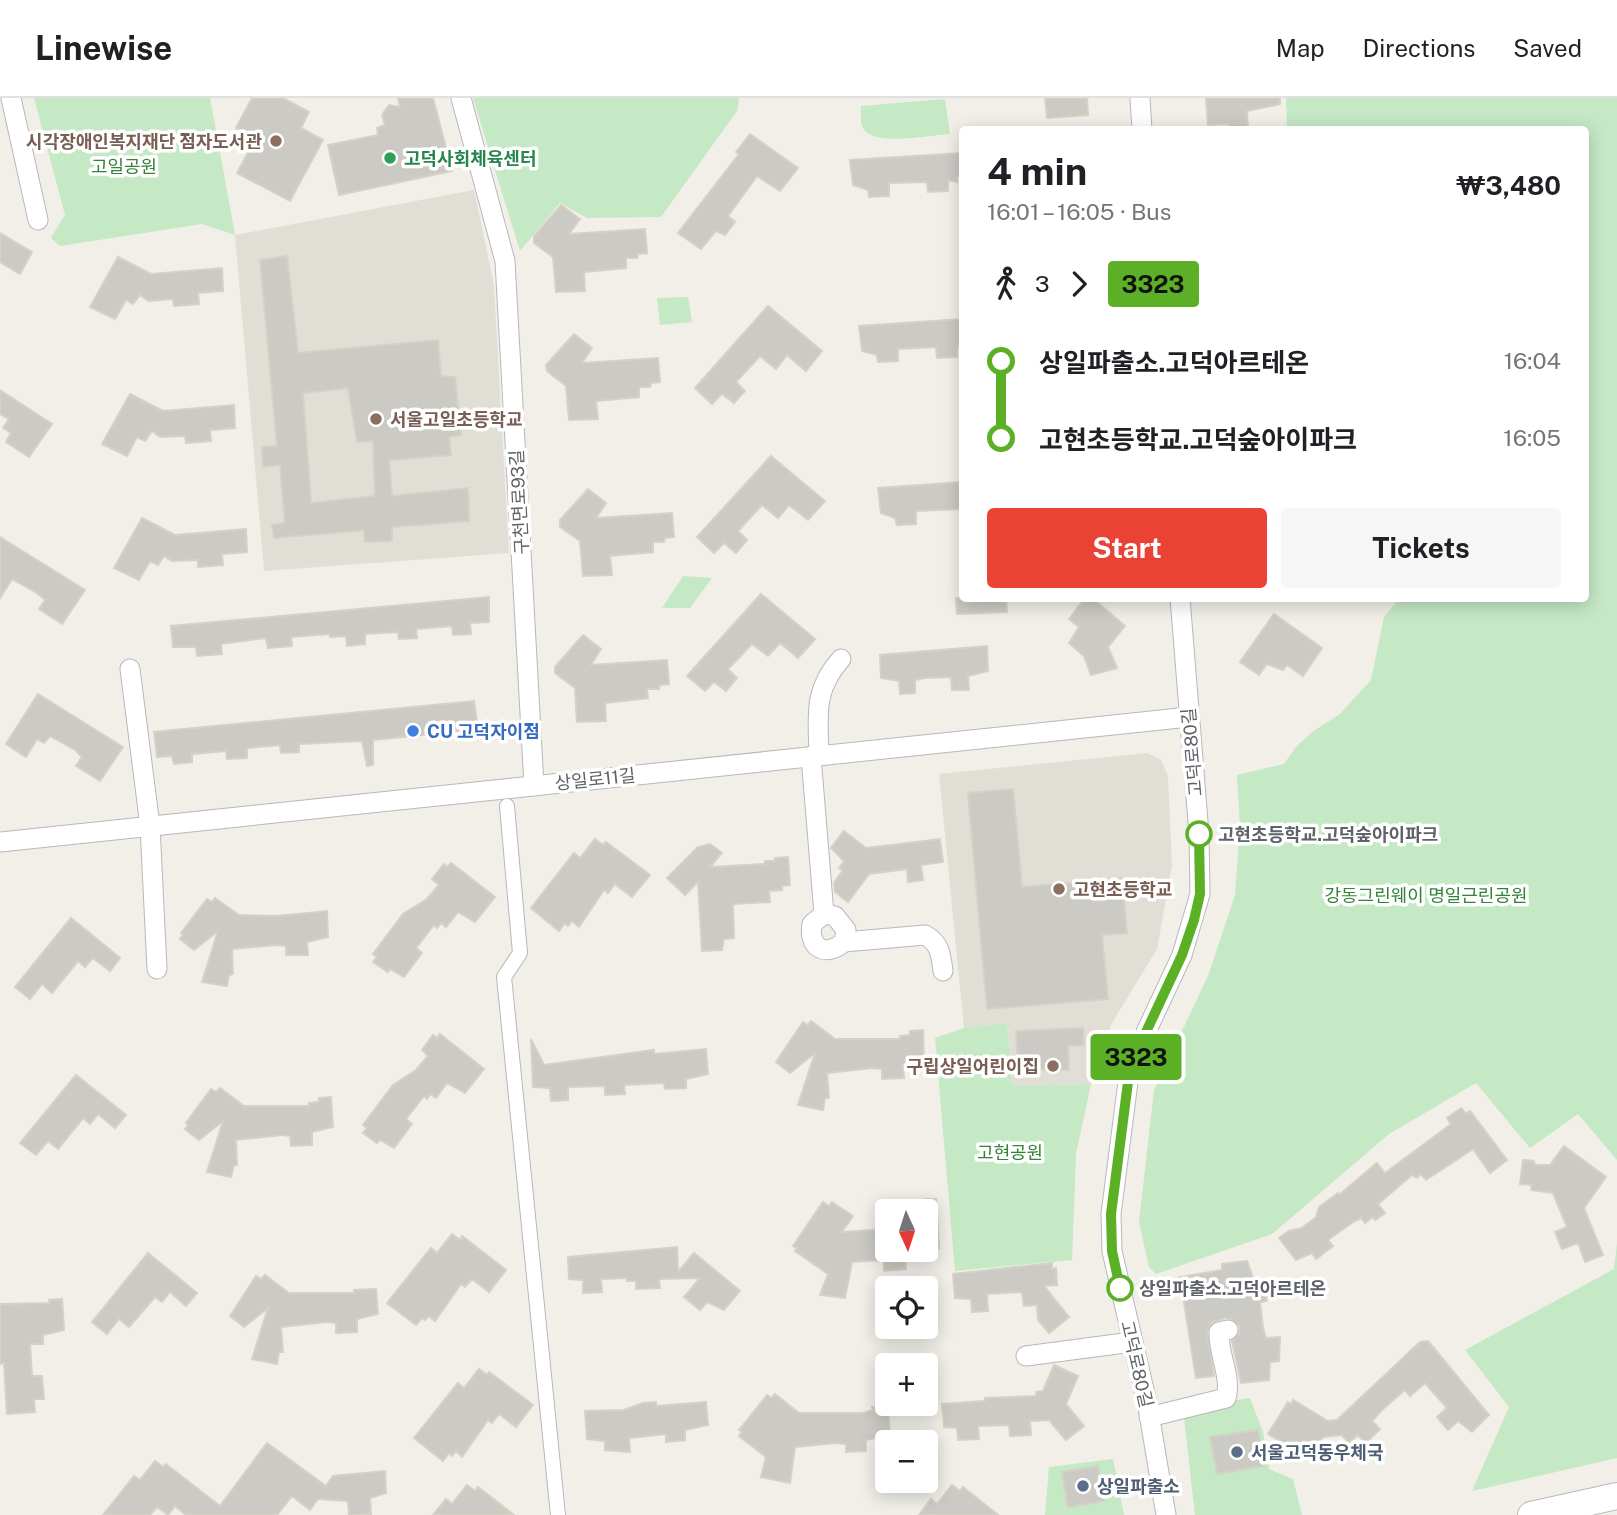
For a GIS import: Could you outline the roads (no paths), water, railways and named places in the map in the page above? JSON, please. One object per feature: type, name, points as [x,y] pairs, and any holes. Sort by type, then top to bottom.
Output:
[{"type":"main road","points":[[1531,1515],[1617,1496]]},
{"type":"street","points":[[11,98],[38,220]]},
{"type":"street","name":"구천면로93길","points":[[461,98],[505,261],[534,786]]},
{"type":"street","points":[[1140,98],[1142,126]]},
{"type":"street","name":"고덕로80길","points":[[1166,1515],[1149,1417],[1112,1251],[1111,1214],[1128,1082],[1139,1047],[1182,955],[1200,894],[1199,834],[1180,602]]},
{"type":"street","points":[[824,914],[815,756],[819,693],[830,671],[841,659]]},
{"type":"street","points":[[130,669],[150,826],[157,969]]},
{"type":"street","name":"상일로11길","points":[[0,842],[1189,718]]},
{"type":"street","points":[[508,806],[520,953],[504,977],[558,1515]]},
{"type":"street","points":[[824,914],[812,924],[810,936],[815,946],[826,951],[836,949],[844,942],[925,935],[940,951],[943,971]]},
{"type":"street","points":[[824,914],[841,922],[846,930],[844,942]]},
{"type":"street","points":[[1149,1417],[1226,1398],[1229,1389],[1219,1332],[1228,1329]]},
{"type":"street","points":[[1026,1356],[1132,1342]]},
{"type":"place","name":"시각장애인복지재단 점자도서관","points":[[276,141]]},
{"type":"place","name":"고덕사회체육센터","points":[[390,158]]},
{"type":"place","name":"서울고일초등학교","points":[[376,419]]},
{"type":"place","name":"CU 고덕자이점","points":[[413,731]]},
{"type":"place","name":"고현초등학교.고덕숲아이파크","points":[[1199,834]]},
{"type":"place","name":"고현초등학교","points":[[1059,889]]},
{"type":"place","name":"구립상일어린이집","points":[[1053,1066]]},
{"type":"place","name":"상일파출소.고덕아르테온","points":[[1120,1288]]},
{"type":"place","name":"서울고덕동우체국","points":[[1237,1452]]},
{"type":"place","name":"상일파출소","points":[[1083,1486]]},
{"type":"park label","name":"고일공원","points":[[124,166]]},
{"type":"park label","name":"강동그린웨이 명일근린공원","points":[[1426,895]]},
{"type":"park label","name":"고현공원","points":[[1010,1152]]}]
